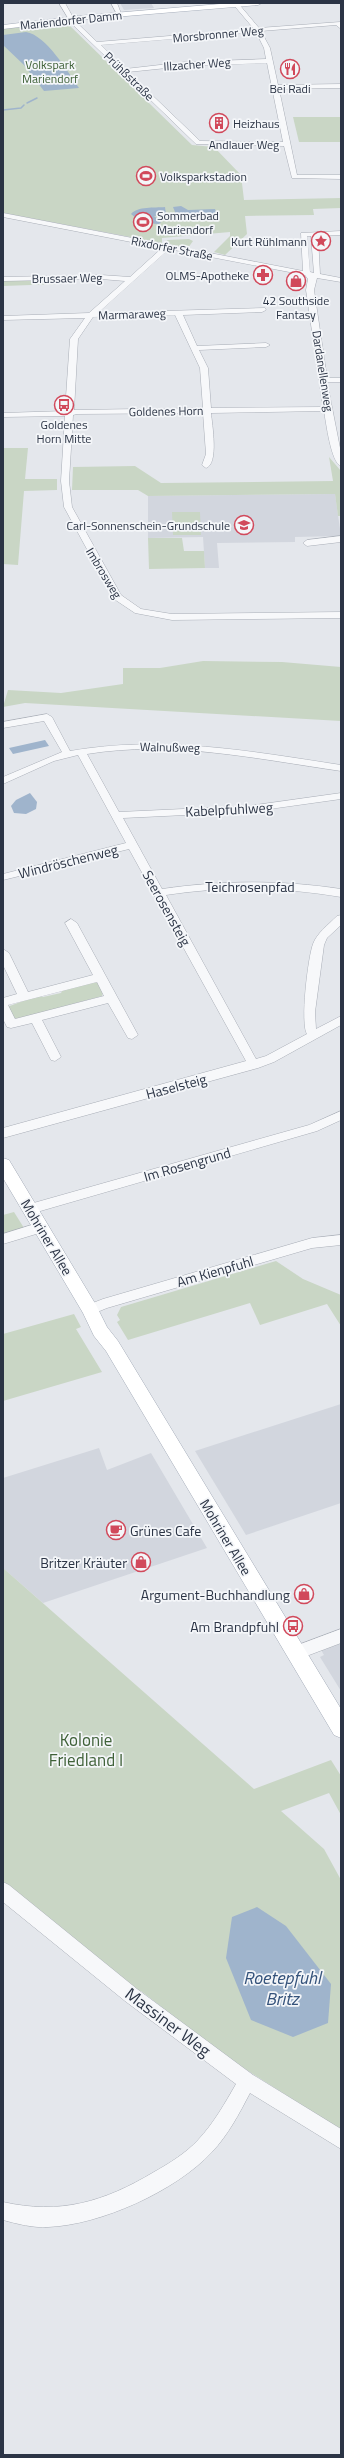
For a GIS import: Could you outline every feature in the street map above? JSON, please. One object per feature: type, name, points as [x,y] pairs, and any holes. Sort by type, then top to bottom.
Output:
[{"type":"main road","name":"Mariendorfer Damm","points":[[3,26],[70,18],[258,3]]},
{"type":"main road","name":"Mohriner Allee","points":[[3,1164],[90,1310],[100,1331],[112,1346],[341,1728]]},
{"type":"street","name":"Prühßstraße","points":[[62,3],[70,18],[200,144]]},
{"type":"street","points":[[114,3],[120,14]]},
{"type":"street","points":[[234,4],[257,30],[266,45],[294,177],[341,177]]},
{"type":"street","name":"Morsbronner Weg","points":[[97,44],[257,30],[340,25]]},
{"type":"street","name":"Illzacher Weg","points":[[124,71],[195,64],[270,61]]},
{"type":"street","points":[[275,87],[341,86]]},
{"type":"street","name":"Andlauer Weg","points":[[200,144],[287,144]]},
{"type":"street","name":"Rixdorfer Straße","points":[[3,215],[165,248],[312,276],[341,280]]},
{"type":"street","name":"Rixdorfer Straße","points":[[3,220],[165,248]]},
{"type":"street","points":[[312,276],[302,235],[305,233],[341,233]]},
{"type":"street","points":[[312,276],[314,233]]},
{"type":"street","name":"Imbrosweg","points":[[165,248],[91,315],[74,339],[64,488],[68,507],[113,591],[122,602],[138,611],[172,617],[341,615]]},
{"type":"street","name":"Rixdorfer Straße","points":[[312,276],[341,284]]},
{"type":"street","name":"Dardanellenweg","points":[[312,276],[310,290],[336,453],[341,463]]},
{"type":"street","name":"Brussaer Weg","points":[[3,279],[101,277],[131,279]]},
{"type":"street","name":"Marmaraweg","points":[[3,318],[262,310]]},
{"type":"street","points":[[178,313],[204,368],[210,454],[206,465]]},
{"type":"street","points":[[194,348],[266,346]]},
{"type":"street","points":[[324,380],[341,380]]},
{"type":"street","name":"Goldenes Horn","points":[[3,415],[207,410],[329,409]]},
{"type":"street","points":[[307,543],[341,539]]},
{"type":"street","points":[[3,725],[46,717],[65,750]]},
{"type":"street","name":"Walnußweg","points":[[3,781],[44,761],[81,752],[134,746],[183,746],[228,750],[341,768]]},
{"type":"street","name":"Seerosensteig","points":[[81,752],[254,1065]]},
{"type":"street","name":"Kabelpfuhlweg","points":[[116,815],[264,808],[341,796]]},
{"type":"street","name":"Windröschenweg","points":[[3,877],[132,845]]},
{"type":"street","name":"Teichrosenpfad","points":[[159,893],[204,886],[254,883],[296,885],[341,893]]},
{"type":"street","points":[[314,1035],[310,1030],[310,1012],[318,945],[326,932],[341,919]]},
{"type":"street","points":[[71,923],[132,1035]]},
{"type":"street","points":[[3,953],[24,996]]},
{"type":"street","points":[[197,976],[231,1033]]},
{"type":"street","points":[[100,977],[24,996],[3,1007],[11,1024],[111,998]]},
{"type":"street","points":[[35,1018],[55,1057]]},
{"type":"street","name":"Haselsteig","points":[[3,1133],[254,1065],[291,1050],[341,1020]]},
{"type":"street","name":"Im Rosengrund","points":[[30,1209],[312,1128],[341,1115]]},
{"type":"street","points":[[3,1239],[41,1227]]},
{"type":"street","name":"Am Kienpfuhl","points":[[90,1310],[103,1304],[312,1242],[341,1240]]},
{"type":"street","points":[[296,1653],[341,1636]]},
{"type":"street","name":"Massiner Weg","points":[[3,1891],[131,1995],[247,2081],[341,2140]]},
{"type":"street","points":[[3,2211],[39,2218],[73,2216],[102,2208],[132,2195],[156,2182],[199,2152],[215,2134],[247,2081]]},
{"type":"shaded area","points":[[120,3],[151,3],[154,8],[124,10]]},
{"type":"shaded area","name":"Carl-Sonnenschein-Grundschule","points":[[335,494],[341,536],[295,537],[295,542],[217,543],[219,568],[205,568],[203,537],[148,538],[148,496]]},
{"type":"shaded area","points":[[341,1404],[341,1503],[246,1535],[195,1451]]},
{"type":"shaded area","points":[[99,1448],[107,1470],[151,1453],[207,1548],[43,1603],[3,1568],[3,1478]]},
{"type":"shaded area","points":[[341,1640],[341,1691],[320,1657],[324,1655],[320,1648]]},
{"type":"green space","name":"Volkspark Mariendorf","points":[[65,21],[192,145],[214,147],[241,175],[244,200],[341,198],[341,208],[313,209],[314,215],[245,216],[247,234],[225,255],[214,252],[230,236],[230,232],[162,238],[162,243],[3,213],[3,29]]},
{"type":"green space","points":[[293,117],[341,117],[341,142],[299,142]]},
{"type":"green space","points":[[189,239],[193,241],[188,248],[169,244],[167,240]]},
{"type":"green space","points":[[59,279],[59,284],[3,286],[3,281]]},
{"type":"green space","points":[[3,448],[28,448],[25,479],[57,479],[57,490],[24,491],[18,565],[3,564]]},
{"type":"green space","points":[[329,457],[341,471],[341,516],[338,516],[335,494],[148,496],[138,490],[72,490],[73,467],[135,466],[161,483],[333,481]]},
{"type":"green space","points":[[172,512],[200,512],[201,535],[173,535]]},
{"type":"green space","points":[[148,538],[182,538],[184,551],[204,551],[205,568],[149,569]]},
{"type":"green space","points":[[203,661],[282,662],[341,667],[341,721],[25,703],[3,707],[8,690],[61,693],[123,684],[123,668],[160,668]]},
{"type":"green space","points":[[93,981],[98,983],[103,992],[102,996],[18,1019],[12,1017],[7,1007],[39,995],[43,997],[61,993],[63,989]]},
{"type":"green space","points":[[14,1212],[24,1228],[3,1234],[3,1215]]},
{"type":"green space","points":[[276,1261],[303,1279],[341,1295],[341,1326],[327,1304],[260,1325],[250,1303],[128,1340],[117,1322],[120,1320],[117,1315],[121,1307]]},
{"type":"green space","points":[[74,1314],[81,1327],[76,1329],[102,1372],[3,1401],[3,1334]]},
{"type":"green space","name":"Kolonie Friedland I","points":[[3,1568],[254,1789],[331,1760],[341,1776],[341,1815],[329,1793],[281,1811],[324,1849],[341,1880],[341,2130],[226,2057],[141,1991],[139,1994],[3,1885]]},
{"type":"water","points":[[26,32],[34,35],[49,47],[63,64],[79,88],[44,91],[24,65],[3,45],[3,35]]},
{"type":"water","points":[[181,206],[188,210],[215,209],[217,215],[177,217],[173,207]]},
{"type":"water","points":[[165,207],[166,215],[154,216],[161,222],[159,224],[142,223],[131,214],[134,211],[142,209]]},
{"type":"water","points":[[45,740],[49,746],[13,754],[9,748]]},
{"type":"water","points":[[30,793],[37,802],[36,809],[26,814],[14,813],[11,806],[16,800]]},
{"type":"water","name":"Roetepfuhl Britz","points":[[257,1907],[286,1926],[331,1984],[328,2023],[293,2037],[251,2020],[226,1958],[232,1917]]},
{"type":"waterway","points":[[27,103],[37,98]]},
{"type":"waterway","points":[[3,110],[21,108],[24,105]]},
{"type":"place","name":"Bei Radi","points":[[290,69]]},
{"type":"place","name":"Heizhaus","points":[[219,123]]},
{"type":"place","name":"Volksparkstadion","points":[[146,176]]},
{"type":"place","name":"Sommerbad Mariendorf","points":[[143,222]]},
{"type":"place","name":"Kurt Rühlmann","points":[[321,241]]},
{"type":"place","name":"OLMS-Apotheke","points":[[263,275]]},
{"type":"place","name":"42 Southside Fantasy","points":[[296,281]]},
{"type":"place","name":"Goldenes Horn Mitte","points":[[64,405]]},
{"type":"place","name":"Carl-Sonnenschein-Grundschule","points":[[244,525]]},
{"type":"place","name":"Grünes Cafe","points":[[116,1530]]},
{"type":"place","name":"Britzer Kräuter","points":[[141,1562]]},
{"type":"place","name":"Argument-Buchhandlung","points":[[304,1594]]},
{"type":"place","name":"Am Brandpfuhl","points":[[293,1626]]}]
